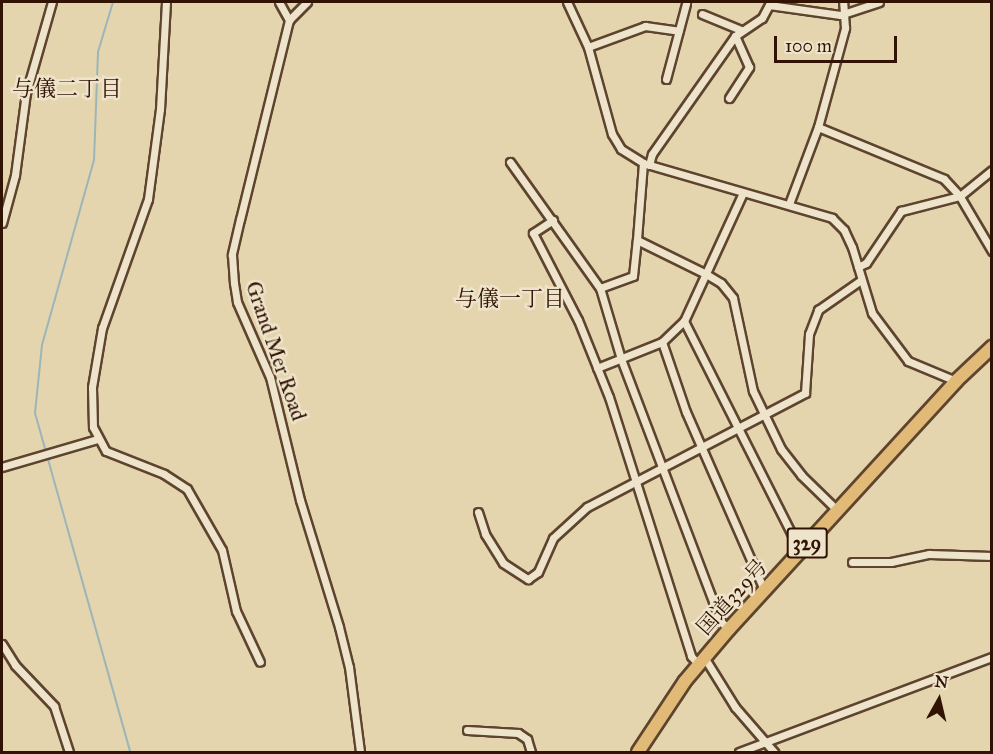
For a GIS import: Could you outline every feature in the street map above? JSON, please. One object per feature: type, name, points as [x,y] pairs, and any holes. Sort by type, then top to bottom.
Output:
[{"type":"highway","name":"国道329号","points":[[638,753],[701,660],[956,381],[992,346]]},
{"type":"street","points":[[2,223],[15,175],[26,93],[52,2]]},
{"type":"street","points":[[166,2],[160,109],[148,199],[111,296],[98,346],[92,387],[93,427],[106,451],[164,474],[187,489],[222,550],[236,611],[260,662]]},
{"type":"street","points":[[279,2],[289,20],[308,2]]},
{"type":"street","points":[[567,2],[588,46],[612,134],[621,149],[646,164],[700,178],[742,195],[789,204],[832,218],[844,230],[872,314],[908,361],[956,381]]},
{"type":"street","points":[[789,204],[818,127],[845,28],[843,2]]},
{"type":"street","points":[[600,288],[633,276],[646,164],[735,36],[762,18],[769,5],[844,13],[879,2]]},
{"type":"street","points":[[666,79],[686,4]]},
{"type":"street","points":[[702,14],[741,30]]},
{"type":"street","name":"Grand Mer Road","points":[[289,20],[232,255],[234,283],[237,302],[270,378],[300,500],[339,627],[349,667],[360,753]]},
{"type":"street","points":[[588,46],[645,26],[679,31]]},
{"type":"street","points":[[729,98],[749,67],[735,36]]},
{"type":"street","points":[[818,127],[944,179],[960,196],[992,251]]},
{"type":"street","points":[[510,162],[600,288],[621,359],[663,464],[721,622],[729,628]]},
{"type":"street","points":[[858,267],[866,263],[901,211],[960,196],[992,170]]},
{"type":"street","points":[[597,368],[662,342],[684,321],[742,195]]},
{"type":"street","points":[[553,220],[533,233],[578,320],[597,368],[637,478],[691,656],[701,660],[764,744],[774,753]]},
{"type":"street","points":[[637,240],[721,283],[733,298],[753,391],[763,412],[794,466],[838,511]]},
{"type":"street","points":[[478,512],[485,534],[503,563],[528,579],[538,572],[553,538],[587,507],[701,444],[805,393],[809,334],[818,310],[861,280]]},
{"type":"street","points":[[684,321],[800,551]]},
{"type":"street","points":[[662,342],[686,412],[764,590]]},
{"type":"street","points":[[2,466],[98,439]]},
{"type":"street","points":[[852,562],[891,562],[929,554],[992,556]]},
{"type":"street","points":[[2,644],[15,665],[54,706],[69,753]]},
{"type":"street","points":[[739,753],[992,657]]},
{"type":"street","points":[[467,730],[518,733],[526,738],[531,753]]},
{"type":"waterway","points":[[113,2],[98,52],[94,160],[42,345],[35,413],[130,752]]},
{"type":"district","name":"与儀二丁目","points":[[67,89]]},
{"type":"district","name":"与儀一丁目","points":[[510,299]]}]
